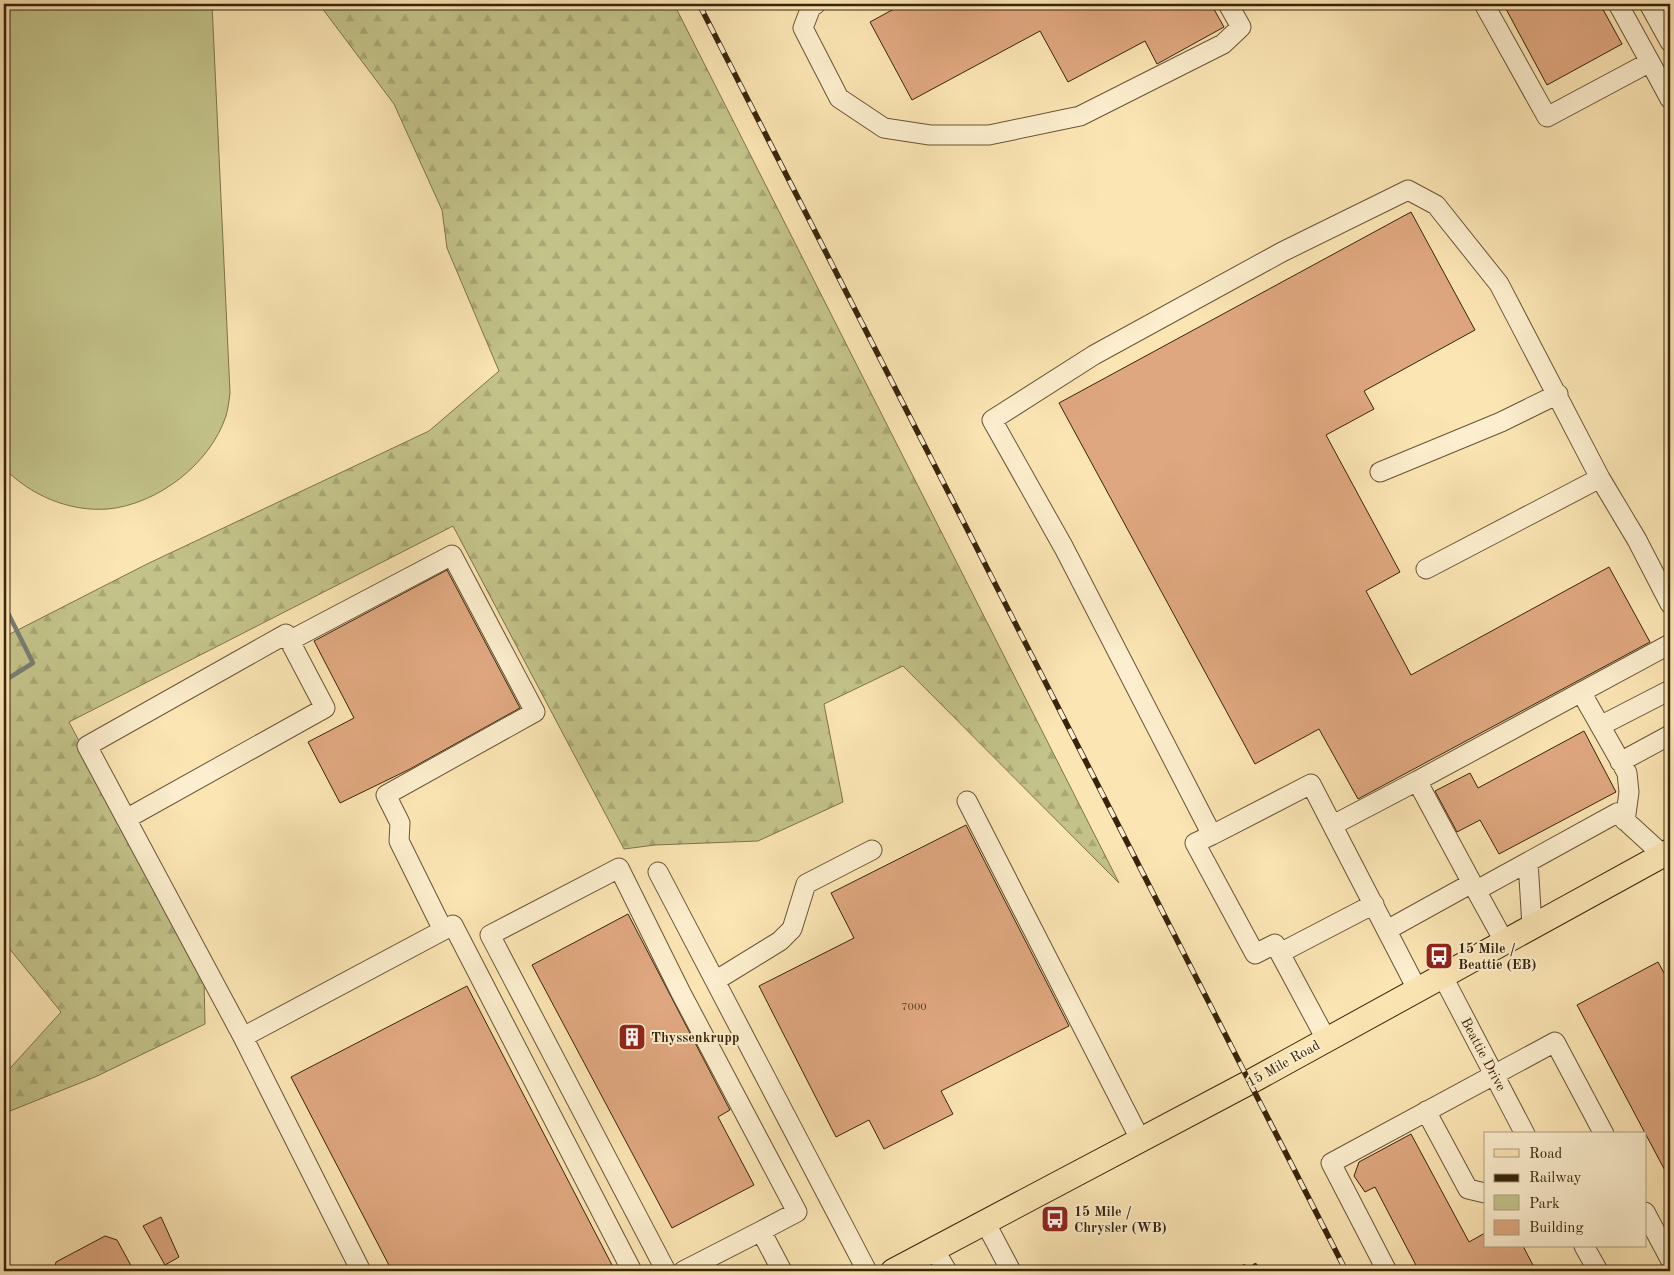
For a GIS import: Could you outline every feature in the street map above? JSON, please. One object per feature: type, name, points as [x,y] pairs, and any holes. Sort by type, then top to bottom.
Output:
[{"type":"main road","name":"15 Mile Road","points":[[893,1271],[1250,1082],[1417,988],[1667,853]]},
{"type":"street","points":[[816,4],[811,7],[803,28],[839,98],[884,128],[930,135],[989,135],[1080,116],[1223,44],[1241,27],[1228,4]]},
{"type":"street","points":[[1484,4],[1547,116],[1650,62]]},
{"type":"street","points":[[1618,4],[1670,99]]},
{"type":"street","points":[[1649,4],[1670,42]]},
{"type":"street","points":[[1212,835],[1064,548],[992,420],[1094,355],[1282,252],[1408,190],[1436,205],[1499,284],[1558,394],[1600,478],[1637,540],[1670,604]]},
{"type":"street","points":[[1380,472],[1501,422],[1558,394]]},
{"type":"street","points":[[1426,569],[1600,478]]},
{"type":"street","points":[[289,641],[452,555],[535,712],[386,795],[400,823],[399,841],[443,930]]},
{"type":"street","points":[[126,819],[325,708],[286,634],[87,746],[126,819],[243,1037],[361,1271]]},
{"type":"street","points":[[1333,825],[1670,644]]},
{"type":"street","points":[[1600,726],[1670,690]]},
{"type":"street","points":[[1581,692],[1627,773],[1629,792],[1625,820]]},
{"type":"street","points":[[1620,762],[1670,735]]},
{"type":"street","points":[[1417,781],[1504,941]]},
{"type":"street","points":[[1326,1039],[1275,944],[1254,954],[1195,843],[1311,784],[1417,988]]},
{"type":"street","points":[[967,801],[1140,1139]]},
{"type":"street","points":[[1387,930],[1474,886],[1528,862],[1616,813],[1667,853]]},
{"type":"street","points":[[715,981],[780,941],[792,930],[806,884],[872,850]]},
{"type":"street","points":[[1528,862],[1532,926]]},
{"type":"street","points":[[666,1271],[490,935],[619,868],[681,993],[797,1212],[689,1270]]},
{"type":"street","points":[[658,872],[867,1271]]},
{"type":"street","points":[[1280,953],[1374,904]]},
{"type":"street","points":[[243,1037],[453,925],[632,1271]]},
{"type":"street","name":"Beattie Drive","points":[[1442,975],[1524,1132]]},
{"type":"street","points":[[1385,1266],[1331,1163],[1555,1042],[1603,1132]]},
{"type":"street","points":[[1426,1111],[1468,1189],[1484,1193]]},
{"type":"street","points":[[1646,1214],[1670,1259]]},
{"type":"street","points":[[985,1222],[1011,1271]]},
{"type":"street","points":[[761,1231],[782,1271]]},
{"type":"street","points":[[1585,1248],[1590,1269]]},
{"type":"street","points":[[934,1250],[946,1271]]},
{"type":"green space","points":[[4,4],[212,4],[230,393],[228,405],[226,416],[218,434],[208,450],[195,465],[180,479],[163,490],[127,506],[108,509],[79,508],[51,500],[14,478],[4,468]]},
{"type":"green space","points":[[319,4],[674,4],[1119,883],[903,666],[824,704],[843,802],[758,841],[655,845],[624,849],[453,526],[69,722],[204,979],[205,1024],[95,1077],[5,1113],[4,1075],[61,1012],[4,942],[4,637],[147,564],[429,431],[499,371],[447,248],[442,210],[394,104]]},
{"type":"building","points":[[903,4],[1211,4],[1224,27],[1157,64],[1145,41],[1068,82],[1040,31],[912,100],[870,22]]},
{"type":"building","points":[[1515,4],[1600,4],[1622,44],[1547,85],[1506,9]]},
{"type":"building","points":[[1411,212],[1475,330],[1364,391],[1374,409],[1326,435],[1400,572],[1366,591],[1411,675],[1609,567],[1650,642],[1358,799],[1319,729],[1255,764],[1059,403]]},
{"type":"building","points":[[447,570],[520,708],[410,769],[340,803],[308,742],[354,718],[314,641]]},
{"type":"building","points":[[1584,731],[1616,792],[1499,854],[1480,820],[1457,832],[1435,791],[1470,773],[1478,788]]},
{"type":"building","points":[[966,825],[1069,1026],[941,1091],[953,1114],[884,1149],[869,1120],[836,1137],[759,986],[854,938],[831,893]]},
{"type":"building","name":"Thyssenkrupp","points":[[628,914],[730,1110],[718,1117],[754,1185],[672,1228],[532,965]]},
{"type":"building","points":[[1658,962],[1670,984],[1670,1180],[1646,1132],[1577,1005]]},
{"type":"building","points":[[467,986],[612,1265],[599,1271],[392,1271],[291,1077]]},
{"type":"building","points":[[1411,1134],[1469,1242],[1484,1234],[1484,1248],[1524,1248],[1536,1271],[1419,1271],[1375,1187],[1365,1192],[1354,1176],[1359,1162]]},
{"type":"building","points":[[161,1217],[179,1257],[165,1265],[143,1226]]},
{"type":"building","points":[[105,1236],[117,1240],[134,1271],[54,1271],[56,1262]]},
{"type":"waterway","points":[[4,605],[33,663],[4,681]]},
{"type":"railway","points":[[699,4],[1346,1271]]},
{"type":"railway","points":[[1255,1266],[1258,1271]]},
{"type":"railway","points":[[1244,1267],[1246,1271]]},
{"type":"place","name":"15 Mile / Beattie (EB)","points":[[1439,956]]},
{"type":"place","name":"Thyssenkrupp","points":[[632,1037]]},
{"type":"place","name":"15 Mile / Chrysler (WB)","points":[[1055,1219]]}]
